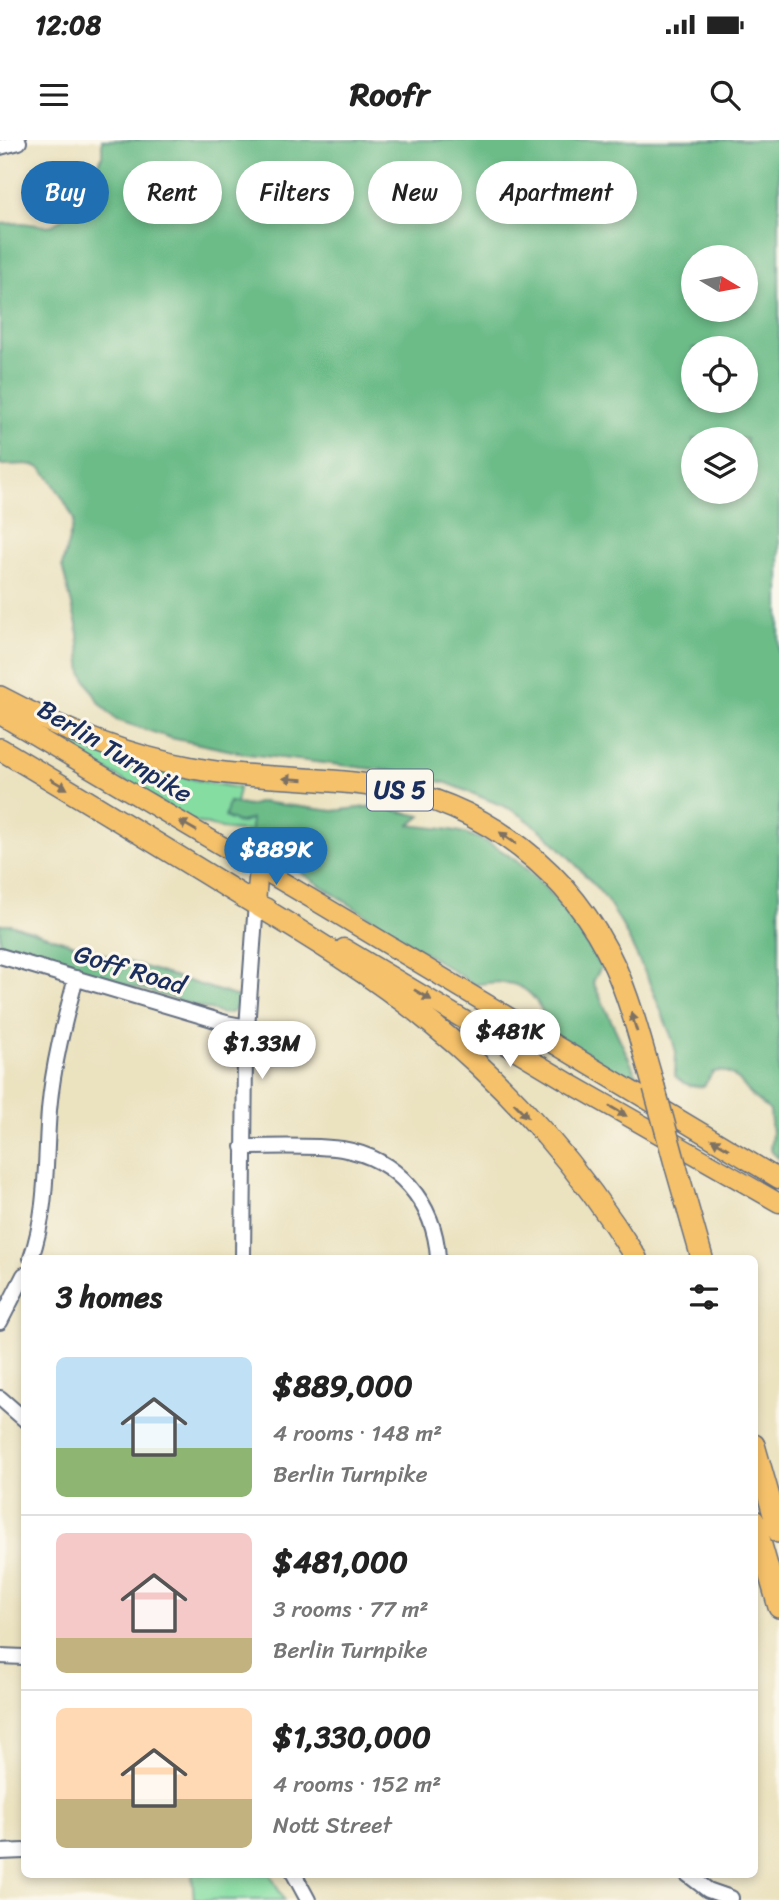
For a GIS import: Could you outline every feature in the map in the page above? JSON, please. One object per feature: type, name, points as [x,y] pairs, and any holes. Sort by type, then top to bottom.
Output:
[{"type":"highway","name":"US 5","points":[[0,697],[79,734],[158,761],[231,774],[384,787],[446,804],[486,824],[521,847],[554,877],[582,910],[595,930],[623,988],[701,1255]]},
{"type":"highway","points":[[0,749],[256,903],[383,986],[457,1046],[520,1108],[596,1198],[634,1255]]},
{"type":"highway","points":[[758,1459],[779,1532]]},
{"type":"highway","points":[[758,1535],[779,1607]]},
{"type":"main road","name":"Berlin Turnpike","points":[[0,715],[779,1179]]},
{"type":"main road","points":[[259,867],[256,903],[295,919],[573,1085],[779,1203]]},
{"type":"street","points":[[0,147],[19,142]]},
{"type":"street","points":[[243,1255],[247,1027],[256,903]]},
{"type":"street","name":"Goff Road","points":[[0,956],[247,1027]]},
{"type":"street","points":[[32,1255],[45,1195],[54,1072],[76,978]]},
{"type":"street","points":[[243,1147],[344,1150],[367,1156],[388,1167],[410,1186],[427,1212],[435,1232],[438,1255]]},
{"type":"street","points":[[0,1322],[21,1281]]},
{"type":"street","points":[[0,1398],[21,1416]]},
{"type":"street","points":[[0,1656],[21,1657]]},
{"type":"street","points":[[0,1852],[21,1851]]},
{"type":"street","points":[[296,1878],[308,1900]]},
{"type":"street","points":[[692,1878],[708,1890],[731,1898]]},
{"type":"green space","points":[[102,140],[779,140],[779,1159],[770,1150],[770,1111],[735,1077],[726,1072],[713,1072],[704,1086],[696,1086],[675,1076],[676,1052],[672,1038],[620,921],[603,895],[570,858],[522,816],[447,783],[400,772],[247,754],[171,738],[116,720],[98,701],[82,673],[77,625],[62,566],[74,520],[54,484],[40,468],[26,464],[0,465],[0,224],[109,224],[109,161],[99,161]]},
{"type":"green space","points":[[24,721],[143,767],[239,788],[236,803],[229,802],[234,822],[243,823],[252,819],[251,832],[192,821]]},
{"type":"green space","points":[[229,802],[248,806],[261,802],[333,811],[375,806],[421,816],[410,825],[464,833],[508,855],[545,887],[561,906],[601,967],[593,982],[645,1093],[602,1062],[551,1032],[540,1006],[525,989],[504,982],[475,985],[301,873],[265,840],[251,832],[251,819],[238,822],[225,817]]},
{"type":"green space","points":[[0,924],[10,924],[238,997],[236,1008],[233,1012],[223,1014],[0,947]]},
{"type":"green space","points":[[192,1878],[272,1878],[284,1900],[194,1900]]}]
